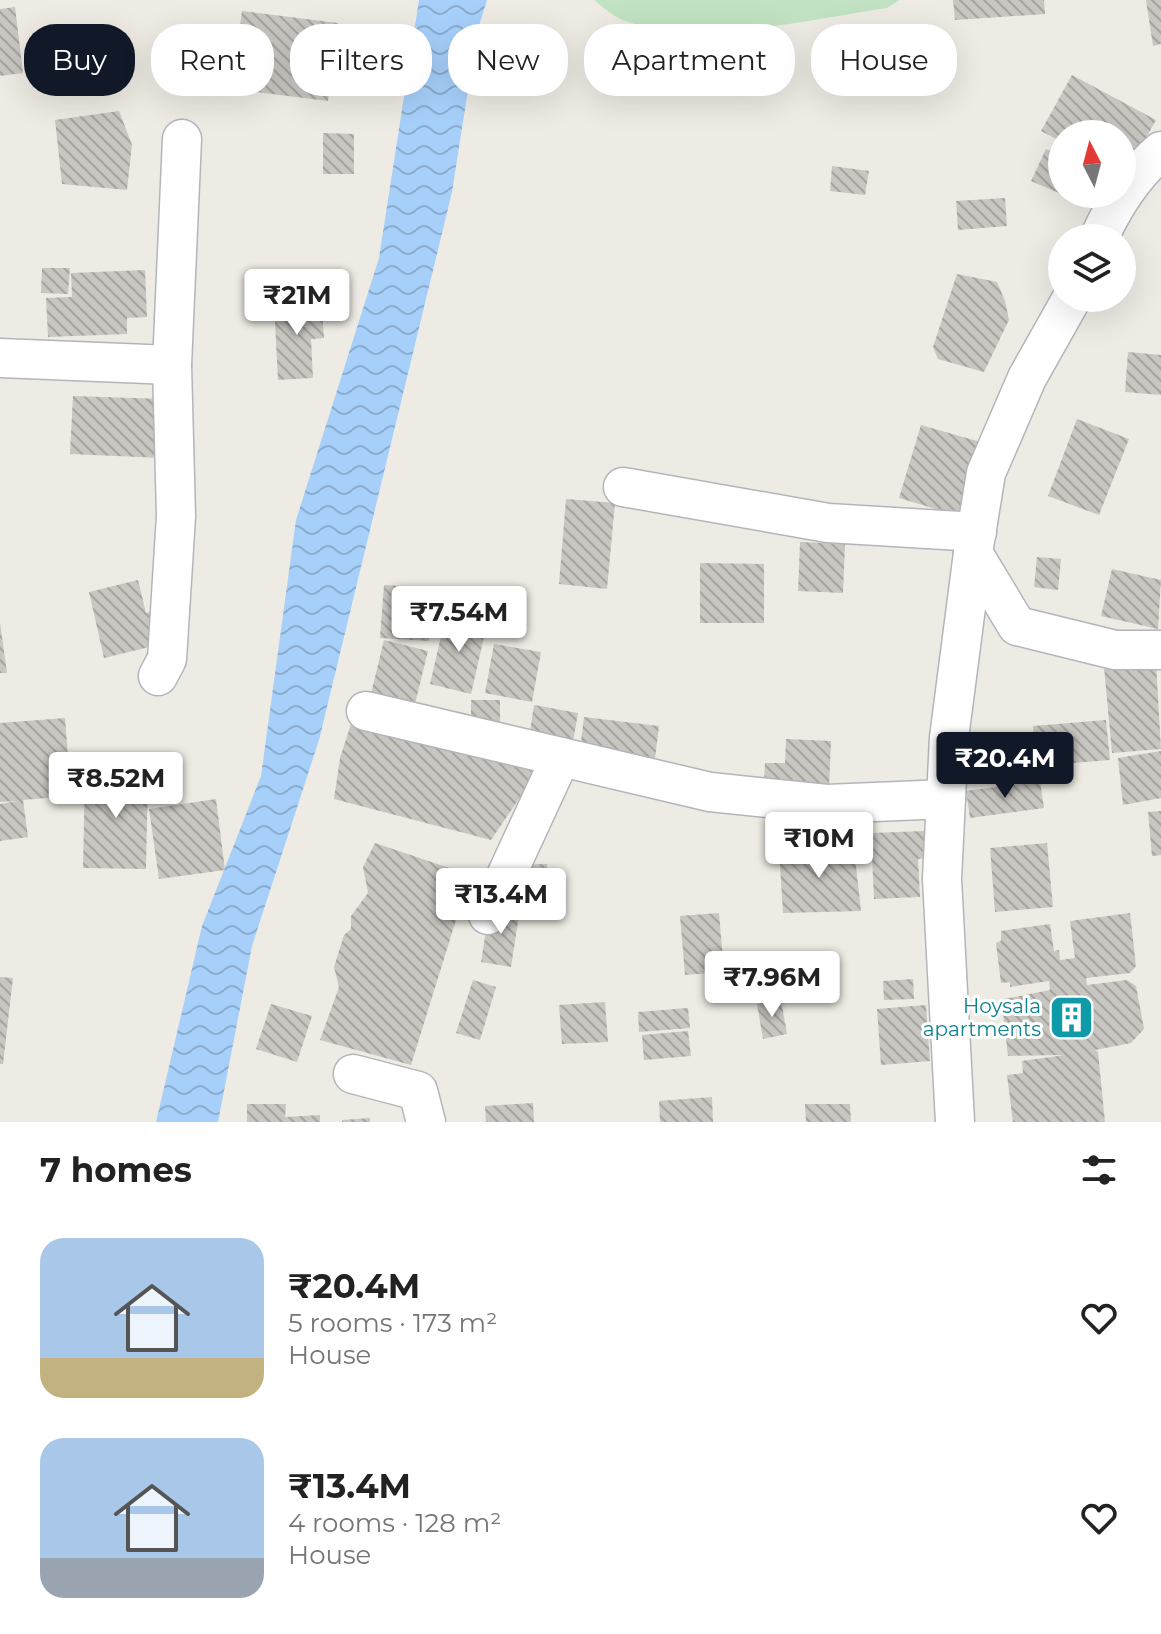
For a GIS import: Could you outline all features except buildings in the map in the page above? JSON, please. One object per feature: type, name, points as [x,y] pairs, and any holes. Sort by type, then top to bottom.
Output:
[{"type":"street","points":[[158,676],[167,659],[176,516],[172,365],[182,139]]},
{"type":"street","points":[[1106,224],[1143,167],[1161,151]]},
{"type":"street","points":[[955,1122],[942,879],[949,738],[975,543],[986,473],[1027,378],[1064,312]]},
{"type":"street","points":[[0,358],[172,365]]},
{"type":"street","points":[[623,487],[828,523],[975,543]]},
{"type":"street","points":[[975,543],[1017,626],[1115,650],[1161,650]]},
{"type":"street","points":[[366,711],[560,759],[724,794],[827,804],[946,799]]},
{"type":"street","points":[[488,915],[560,759]]},
{"type":"street","points":[[353,1074],[418,1091],[426,1122]]},
{"type":"green space","points":[[594,0],[900,0],[887,8],[789,24],[638,24],[613,14]]},
{"type":"water","points":[[419,0],[487,0],[480,24],[448,24],[448,96],[467,96],[452,192],[319,740],[252,946],[218,1122],[156,1122],[202,926],[261,776],[296,520],[379,258],[404,96],[432,96],[432,24],[415,24]]},
{"type":"place","name":"Hoysala apartments","points":[[1072,1017]]}]
